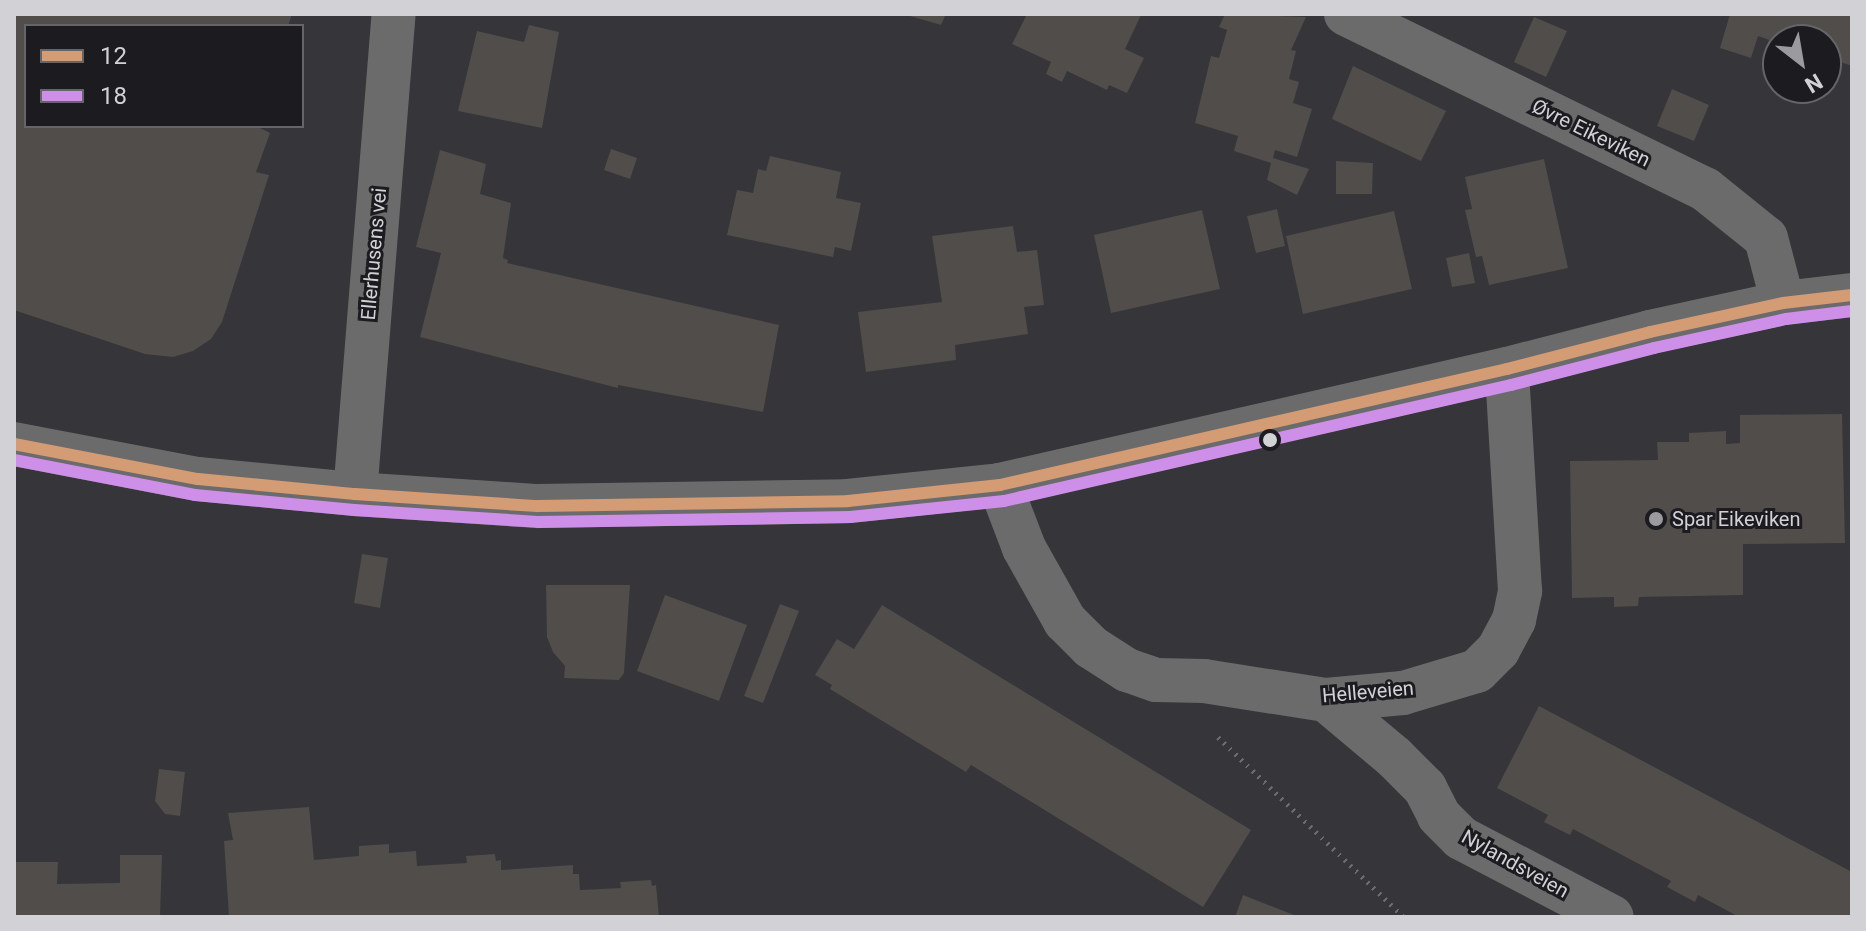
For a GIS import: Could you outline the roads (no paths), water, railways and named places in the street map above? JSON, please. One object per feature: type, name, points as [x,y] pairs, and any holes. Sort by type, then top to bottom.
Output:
[{"type":"main road","points":[[14,444],[198,479],[355,494],[538,506],[715,506],[848,501],[1000,485],[1507,369],[1650,332],[1783,303],[1852,295]]},
{"type":"street","name":"Ellerhusens vei","points":[[355,494],[394,14]]},
{"type":"street","name":"Øvre Eikeviken","points":[[1346,14],[1705,189],[1766,238],[1783,303]]},
{"type":"street","name":"Helleveien","points":[[1000,485],[1024,548],[1065,621],[1091,647],[1127,670],[1156,680],[1204,681],[1326,700],[1403,693],[1477,671],[1498,650],[1514,620],[1520,591],[1507,369]]},
{"type":"street","name":"Nylandsveien","points":[[1326,700],[1405,767],[1425,788],[1439,816],[1461,838],[1612,917]]},
{"type":"place","name":"Spar Eikeviken","points":[[1656,519]]}]
